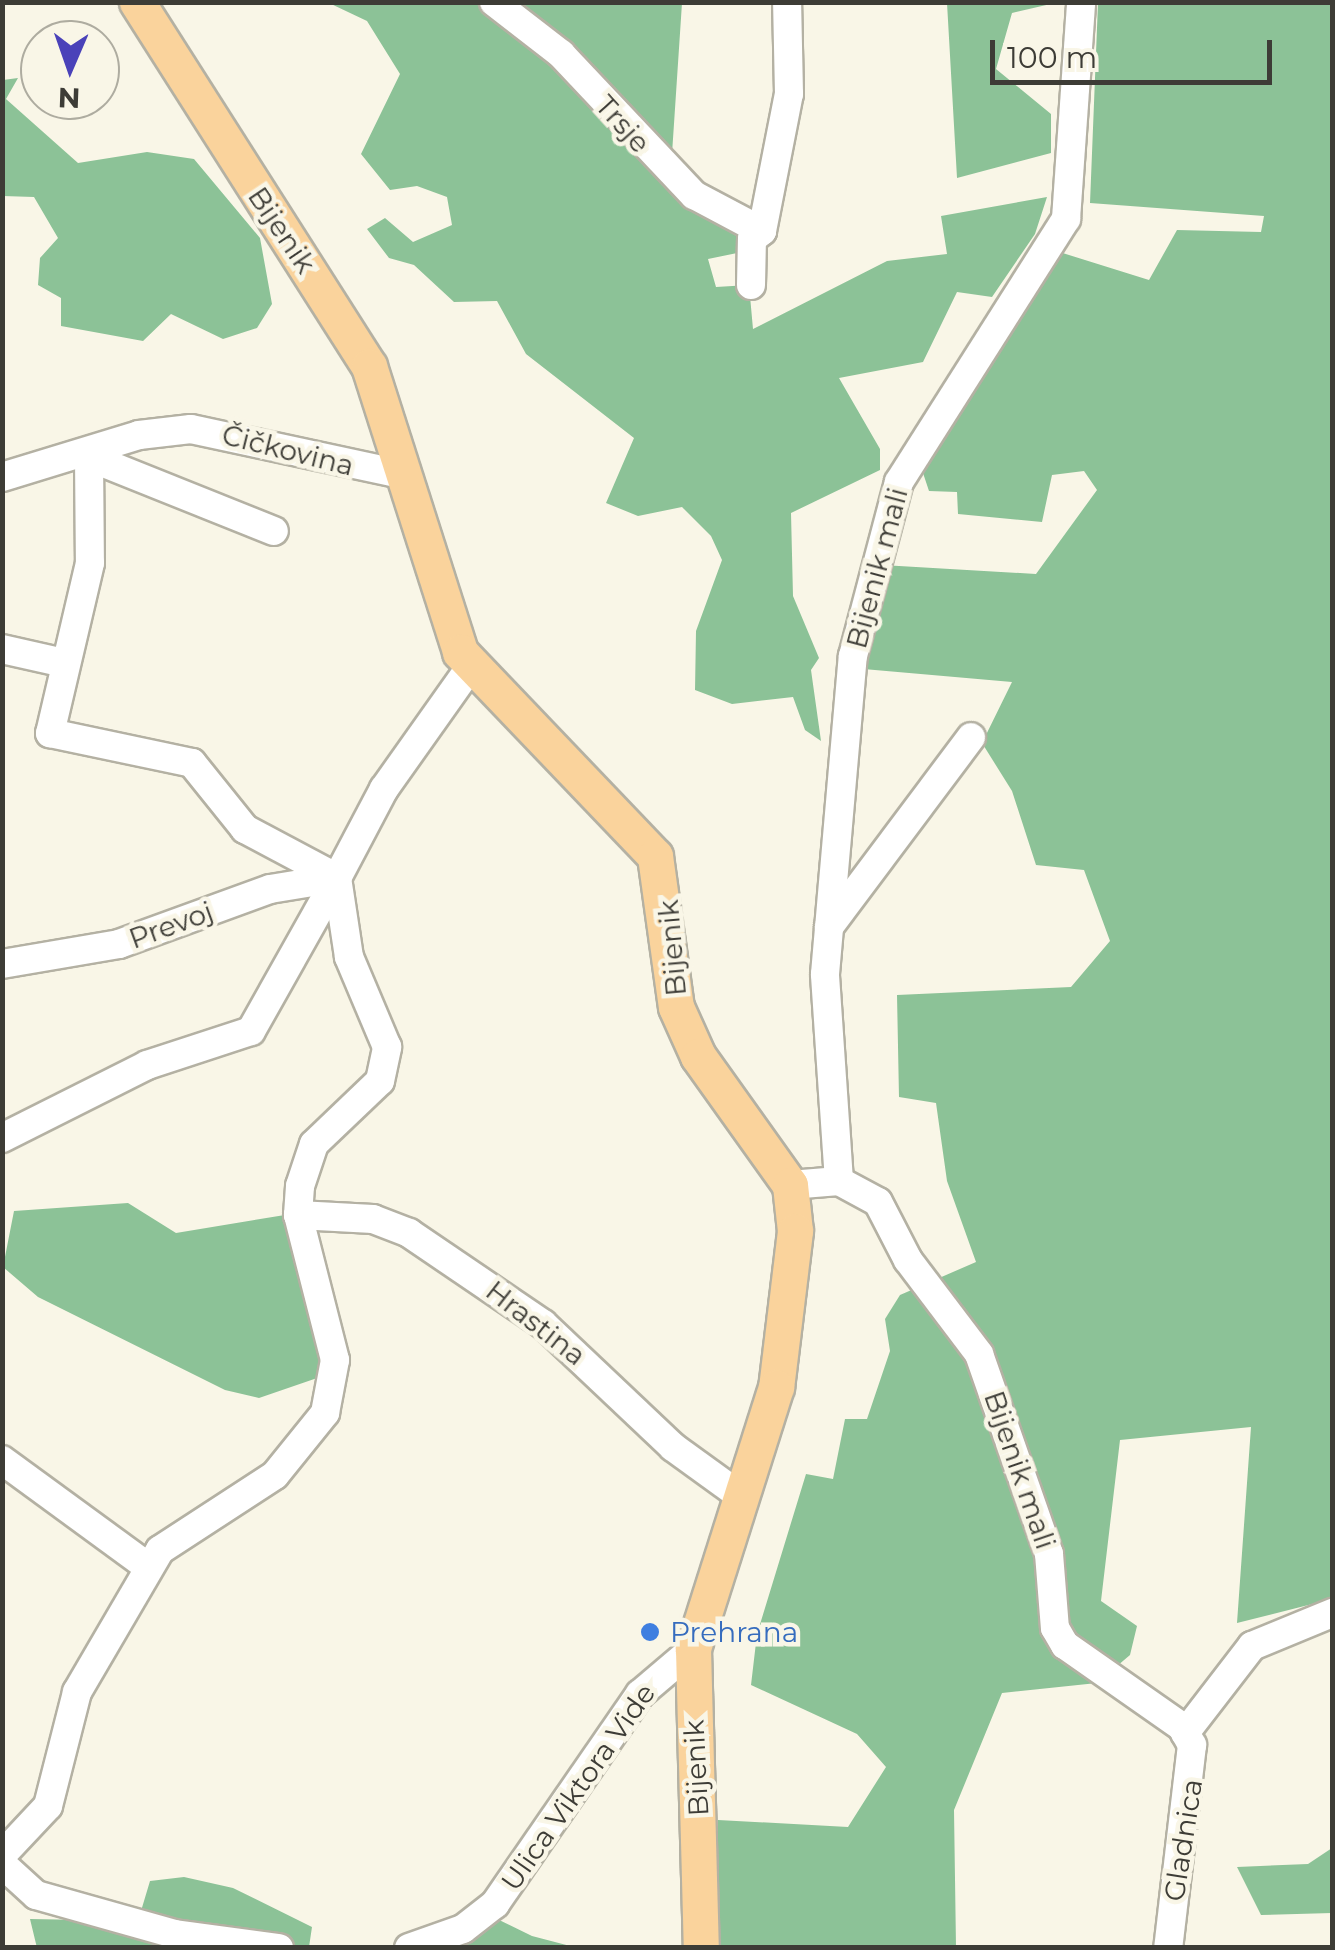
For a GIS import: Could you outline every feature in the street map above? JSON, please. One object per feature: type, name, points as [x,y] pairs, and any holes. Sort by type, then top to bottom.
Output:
[{"type":"main road","name":"Bijenik","points":[[137,2],[351,331],[377,384],[447,625],[470,666],[655,856],[682,1020],[790,1185],[796,1231],[776,1387],[693,1649],[700,1948]]},
{"type":"street","name":"Trsje","points":[[494,2],[561,54],[694,196],[762,231]]},
{"type":"street","points":[[751,284],[752,239],[762,231],[789,94],[788,2]]},
{"type":"street","name":"Bijenik mali","points":[[1082,2],[1066,219],[909,461],[890,510],[842,720],[827,932],[839,1180],[878,1202],[908,1260],[979,1354],[1049,1554],[1054,1628],[1065,1645],[1186,1733]]},
{"type":"street","name":"Čičkovina","points":[[2,477],[89,457],[139,434],[191,429],[401,474]]},
{"type":"street","points":[[274,531],[89,457],[90,563],[50,733],[192,763],[245,829],[337,878]]},
{"type":"street","points":[[2,649],[64,663]]},
{"type":"street","points":[[2,1138],[147,1065],[251,1030],[384,789],[470,666]]},
{"type":"street","points":[[827,932],[971,737]]},
{"type":"street","points":[[2,1856],[48,1806],[77,1692],[148,1567],[174,1537],[288,1464],[325,1413],[332,1335],[298,1214],[314,1144],[380,1081],[387,1057],[383,1023],[349,957],[337,878]]},
{"type":"street","name":"Prevoj","points":[[2,964],[119,944],[270,889],[337,878]]},
{"type":"street","points":[[790,1185],[839,1180]]},
{"type":"street","name":"Hrastina","points":[[298,1214],[373,1219],[408,1232],[543,1324],[673,1447],[742,1497]]},
{"type":"street","points":[[2,1460],[148,1567]]},
{"type":"street","points":[[1186,1733],[1252,1646],[1332,1613]]},
{"type":"street","name":"Ulica Viktora Vide","points":[[409,1948],[463,1929],[502,1896],[640,1694],[693,1649]]},
{"type":"street","name":"Gladnica","points":[[1168,1948],[1194,1773],[1186,1733]]},
{"type":"street","points":[[2,1864],[36,1895],[175,1934],[280,1948]]},
{"type":"green space","points":[[329,3],[682,3],[670,184],[747,226],[742,252],[708,259],[716,287],[749,285],[753,329],[887,261],[947,254],[941,216],[1047,197],[1035,234],[992,297],[957,292],[923,362],[839,378],[880,449],[880,470],[791,513],[793,596],[819,658],[811,670],[821,741],[805,730],[793,697],[732,704],[695,690],[696,631],[722,560],[711,536],[682,507],[638,516],[606,503],[634,438],[526,354],[497,301],[454,302],[414,265],[389,258],[367,229],[385,218],[413,242],[452,225],[447,197],[417,186],[390,190],[361,154],[400,74],[367,21]]},
{"type":"green space","points":[[947,3],[1055,3],[1012,13],[996,69],[1051,114],[1051,153],[957,178]]},
{"type":"green space","points":[[1098,3],[1332,3],[1332,1599],[1237,1623],[1251,1427],[1120,1440],[1101,1601],[1137,1626],[1130,1655],[1097,1683],[1002,1693],[954,1810],[956,1947],[718,1948],[718,1820],[848,1827],[886,1767],[857,1734],[751,1685],[757,1634],[806,1474],[833,1479],[845,1419],[867,1419],[890,1351],[885,1319],[900,1295],[976,1262],[947,1181],[936,1103],[899,1097],[897,995],[1071,987],[1110,941],[1084,870],[1036,865],[1012,791],[982,743],[1012,682],[852,668],[882,565],[1036,574],[1097,490],[1084,471],[1052,475],[1042,522],[958,514],[957,492],[929,491],[921,467],[1053,250],[1149,280],[1177,230],[1261,232],[1264,216],[1090,203]]},
{"type":"green space","points":[[18,78],[6,99],[20,111],[20,120],[30,120],[78,163],[147,152],[194,159],[260,238],[272,304],[257,328],[223,339],[171,314],[143,341],[61,326],[61,298],[38,285],[40,258],[58,238],[34,197],[3,196],[3,80]]},
{"type":"green space","points":[[128,1203],[176,1233],[291,1214],[323,1317],[323,1376],[259,1398],[225,1390],[38,1297],[3,1267],[14,1211]]},
{"type":"green space","points":[[1332,1848],[1332,1913],[1261,1915],[1237,1867],[1308,1864]]},
{"type":"green space","points":[[184,1877],[233,1888],[312,1927],[309,1947],[37,1948],[30,1919],[138,1921],[150,1881]]},
{"type":"green space","points":[[493,1917],[532,1936],[574,1947],[438,1948]]},
{"type":"place","name":"Prehrana","points":[[650,1632]]}]
